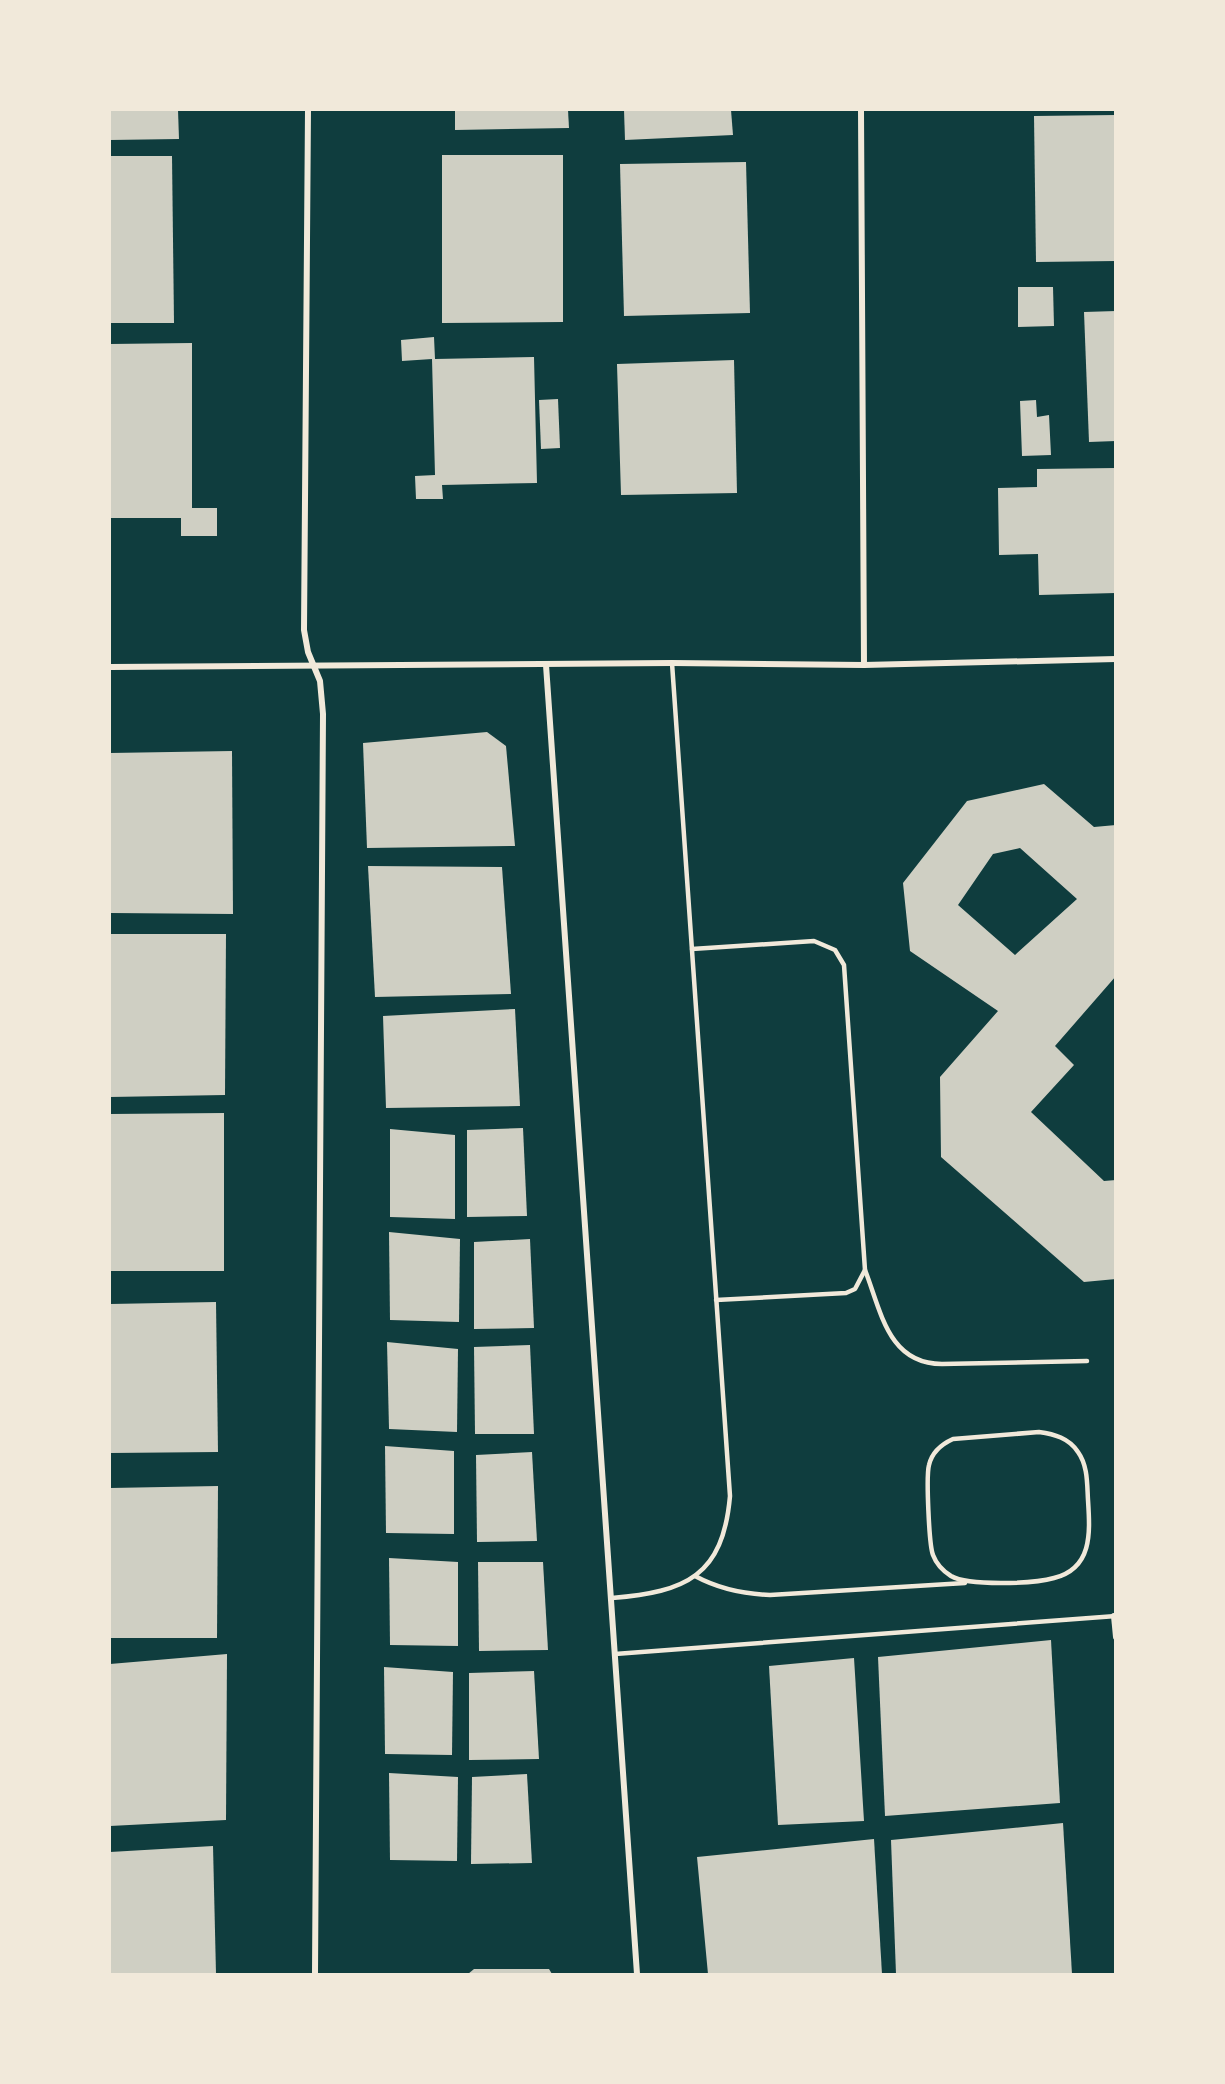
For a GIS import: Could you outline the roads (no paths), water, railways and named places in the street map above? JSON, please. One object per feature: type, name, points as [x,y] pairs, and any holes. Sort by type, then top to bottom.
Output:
[{"type":"street","points":[[308,110],[304,630],[308,652],[320,681],[323,714],[315,1974]]},
{"type":"street","points":[[861,110],[864,665]]},
{"type":"street","points":[[110,667],[672,663],[864,665],[1116,659]]},
{"type":"street","points":[[546,665],[637,1974]]},
{"type":"street","points":[[1115,1616],[1116,1637]]},
{"type":"lane","points":[[612,1598],[649,1594],[674,1588],[695,1575],[715,1553],[727,1526],[730,1496],[672,663]]},
{"type":"lane","points":[[692,949],[803,940],[824,944],[835,950],[844,965],[865,1270],[892,1338],[910,1358],[920,1362],[942,1364],[1087,1361]]},
{"type":"lane","points":[[716,1300],[846,1293],[855,1289],[865,1270]]},
{"type":"lane","points":[[695,1575],[724,1588],[747,1594],[770,1595],[1054,1578],[1076,1567],[1084,1556],[1091,1532],[1087,1475],[1078,1451],[1068,1441],[1054,1434],[1039,1432],[964,1436],[943,1444],[934,1454],[929,1466],[933,1555],[940,1567],[950,1575],[962,1581],[976,1582]]},
{"type":"lane","points":[[615,1654],[1115,1616]]}]
